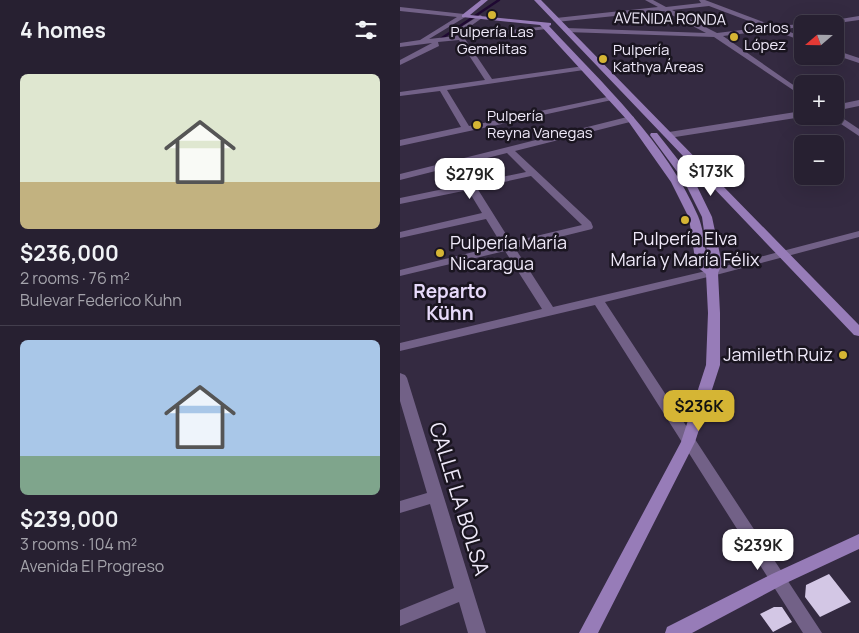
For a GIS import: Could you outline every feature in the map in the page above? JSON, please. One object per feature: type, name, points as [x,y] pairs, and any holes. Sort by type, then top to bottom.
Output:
[{"type":"street","points":[[400,52],[465,16],[485,0]]},
{"type":"street","points":[[537,0],[859,332]]},
{"type":"street","points":[[648,0],[716,35],[794,89]]},
{"type":"street","points":[[700,0],[794,37]]},
{"type":"street","points":[[400,9],[544,25],[561,25],[710,4]]},
{"type":"street","points":[[400,17],[434,13]]},
{"type":"street","points":[[478,17],[457,32],[490,81]]},
{"type":"street","points":[[844,20],[859,18]]},
{"type":"street","points":[[400,45],[544,25]]},
{"type":"street","points":[[544,25],[631,119],[650,136],[694,218],[702,266],[712,273]]},
{"type":"street","name":"AVENIDA RONDA","points":[[561,25],[716,35],[794,26]]},
{"type":"street","points":[[400,63],[443,40]]},
{"type":"street","points":[[844,55],[859,61]]},
{"type":"street","points":[[400,94],[584,68]]},
{"type":"street","points":[[442,88],[466,129]]},
{"type":"street","points":[[400,143],[612,98]]},
{"type":"street","points":[[844,106],[859,103]]},
{"type":"street","points":[[650,136],[794,115]]},
{"type":"street","points":[[400,177],[631,119]]},
{"type":"street","points":[[844,122],[859,133]]},
{"type":"street","points":[[400,273],[510,248],[588,227],[508,150]]},
{"type":"street","points":[[400,201],[534,174]]},
{"type":"street","points":[[471,187],[549,311]]},
{"type":"street","points":[[400,235],[489,215]]},
{"type":"street","points":[[400,347],[712,273],[859,234]]},
{"type":"street","points":[[588,633],[688,442],[713,365],[714,313],[712,273]]},
{"type":"street","points":[[598,300],[813,633]]},
{"type":"street","name":"CALLE LA BOLSA","points":[[400,378],[477,633]]},
{"type":"street","points":[[400,506],[437,496]]},
{"type":"street","points":[[674,633],[778,579],[859,541]]},
{"type":"street","points":[[400,618],[464,592]]},
{"type":"building","points":[[829,574],[851,602],[820,617],[805,597],[806,585]]},
{"type":"building","points":[[774,607],[782,607],[792,622],[773,632],[760,614]]},
{"type":"waterway","points":[[439,40],[499,0]]},
{"type":"place","name":"Pulpería Las Gemelitas","points":[[492,15]]},
{"type":"place","name":"Carlos López","points":[[734,37]]},
{"type":"place","name":"Pulpería Kathya Áreas","points":[[603,59]]},
{"type":"place","name":"Pulpería Reyna Vanegas","points":[[477,125]]},
{"type":"place","name":"Pulpería Elva María y María Félix","points":[[685,220]]},
{"type":"place","name":"Pulpería María Nicaragua","points":[[440,253]]},
{"type":"place","name":"Jamileth Ruiz","points":[[843,355]]},
{"type":"district","name":"Reparto Kühn","points":[[450,302]]}]
